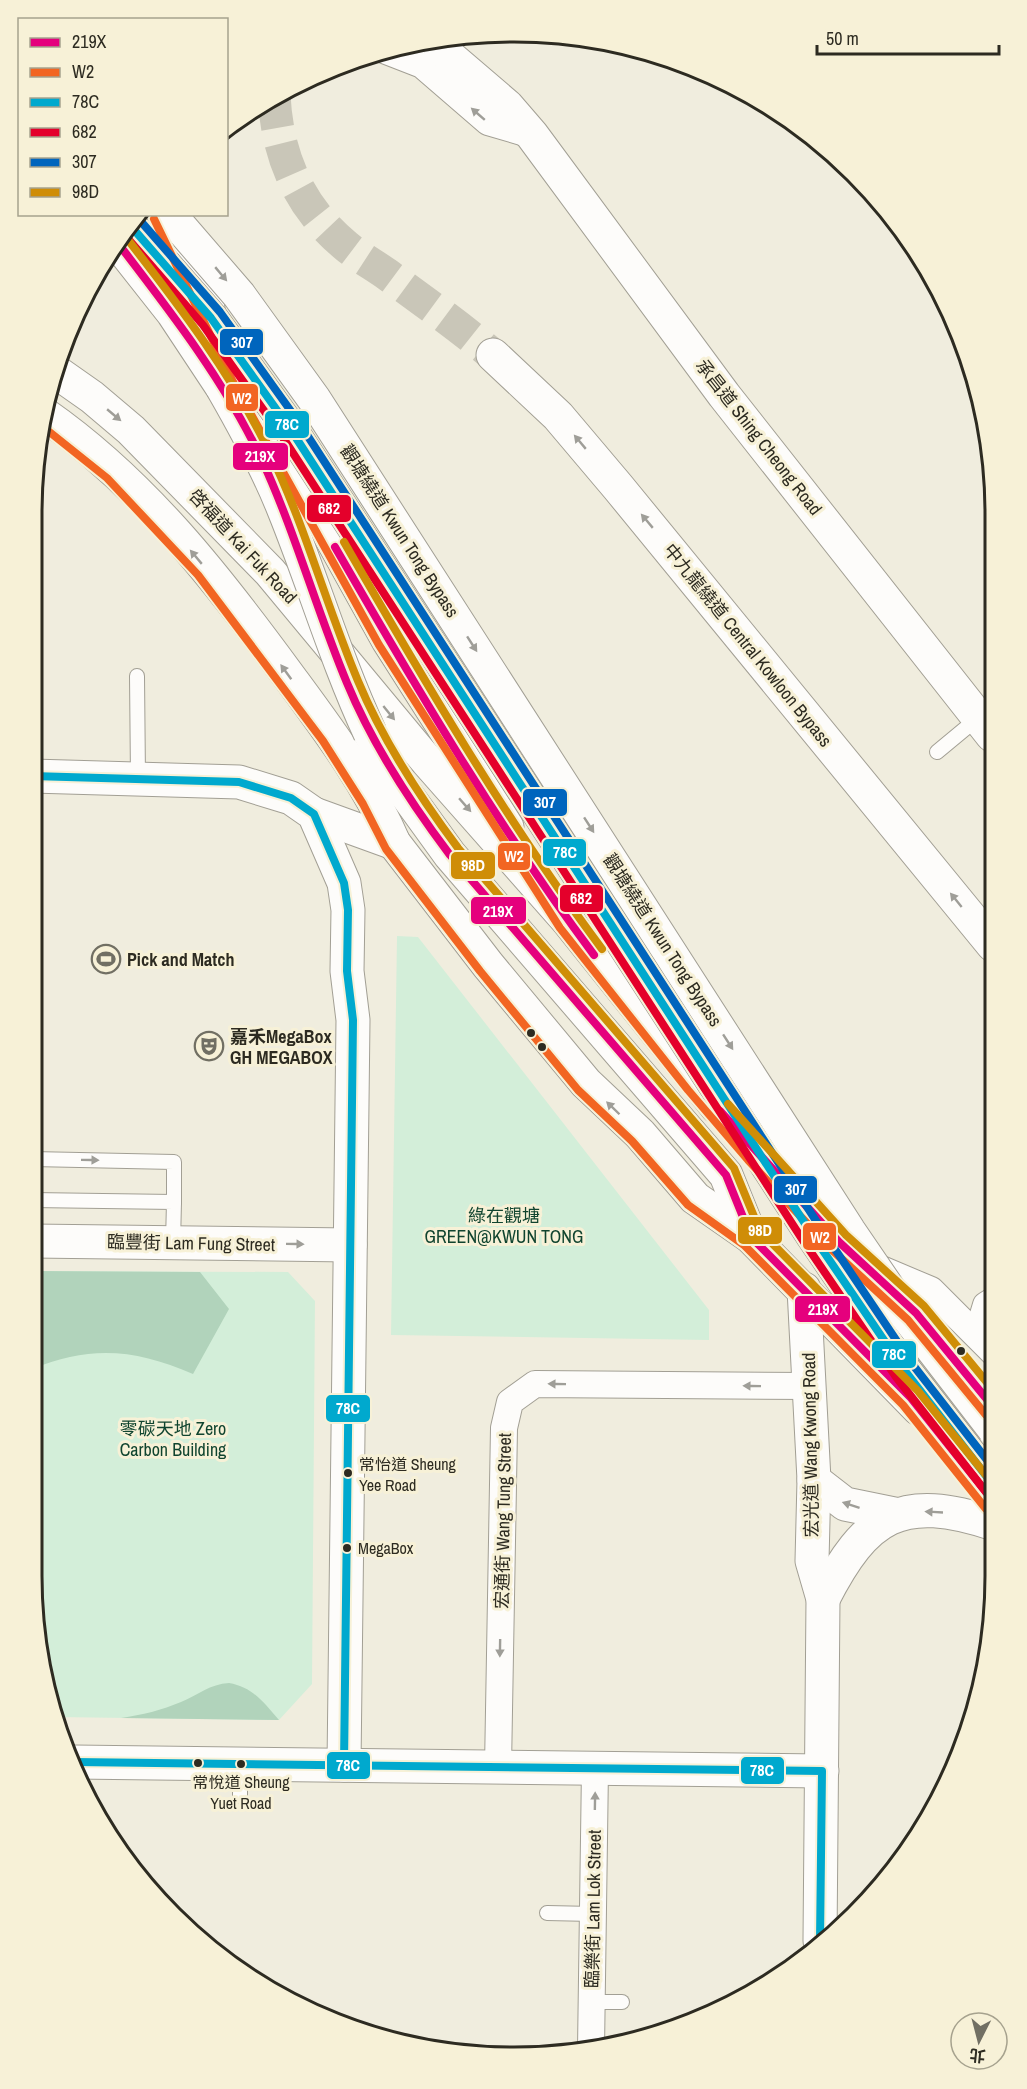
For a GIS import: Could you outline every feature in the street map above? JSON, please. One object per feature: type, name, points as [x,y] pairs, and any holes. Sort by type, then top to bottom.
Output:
[{"type":"main road","name":"承昌道 Shing Cheong Road","points":[[442,48],[451,58],[507,106],[532,135],[724,395],[985,727]]},
{"type":"main road","points":[[164,216],[242,377],[388,640],[568,922]]},
{"type":"main road","name":"觀塘繞道 Kwun Tong Bypass","points":[[171,216],[238,295],[314,399],[849,1231],[907,1316],[985,1417]]},
{"type":"main road","name":"觀塘繞道 Kwun Tong Bypass","points":[[135,231],[210,318],[289,427],[819,1245],[905,1371],[985,1474]]},
{"type":"main road","points":[[123,249],[197,346],[247,431],[284,509],[348,685],[369,733],[395,779],[450,855],[726,1175],[751,1237]]},
{"type":"main road","name":"中九龍繞道 Central Kowloon Bypass","points":[[493,355],[558,416],[985,935]]},
{"type":"main road","name":"啓福道 Kai Fuk Road","points":[[63,376],[92,397],[131,430],[270,572],[427,761],[568,922],[696,1084],[756,1153],[839,1242],[916,1313],[985,1397]]},
{"type":"main road","points":[[51,420],[106,462],[156,510],[234,602],[341,749],[379,807],[394,843],[488,965],[586,1083],[640,1134],[695,1198],[751,1237],[911,1398],[985,1491]]},
{"type":"main road","points":[[42,776],[239,782],[291,798],[314,814],[394,843]]},
{"type":"main road","points":[[314,814],[344,883],[348,910],[347,971],[353,1020],[344,1765]]},
{"type":"main road","name":"臨豐街 Lam Fung Street","points":[[42,1240],[350,1245]]},
{"type":"main road","name":"宏光道 Wang Kwong Road","points":[[804,1289],[811,1386],[814,1480],[812,1561],[823,1599],[820,1933]]},
{"type":"main road","points":[[814,1480],[845,1504],[894,1514],[937,1512],[985,1521]]},
{"type":"main road","name":"宏光道 Wang Kwong Road","points":[[823,1599],[853,1546],[894,1514]]},
{"type":"main road","points":[[81,1763],[822,1771]]},
{"type":"street","points":[[399,56],[422,65],[488,122],[532,135]]},
{"type":"street","name":"啓福道 Kai Fuk Road","points":[[858,1259],[932,1290],[985,1344]]},
{"type":"street","name":"宏通街 Wang Tung Street","points":[[498,1767],[504,1428],[510,1402],[535,1383],[811,1386]]},
{"type":"street","name":"臨樂街 Lam Lok Street","points":[[591,2040],[595,1768]]},
{"type":"lane","points":[[138,676],[138,778]]},
{"type":"lane","points":[[936,752],[985,727]]},
{"type":"lane","points":[[42,1160],[174,1162],[173,1242]]},
{"type":"lane","points":[[42,1200],[174,1203]]},
{"type":"lane","points":[[240,1764],[240,1796]]},
{"type":"lane","points":[[547,1913],[593,1914]]},
{"type":"lane","points":[[592,2002],[622,2002]]},
{"type":"green space","name":"綠在觀塘 GREEN@KWUN TONG","points":[[397,936],[418,937],[709,1310],[709,1340],[391,1335]]},
{"type":"green space","name":"零碳天地 Zero Carbon Building","points":[[42,1271],[288,1272],[315,1301],[312,1684],[279,1720],[64,1717],[51,1667],[43,1606]]},
{"type":"green space","points":[[42,1271],[200,1272],[229,1309],[193,1374],[152,1359],[113,1353],[93,1353],[42,1365]]},
{"type":"green space","points":[[229,1683],[251,1692],[279,1720],[121,1718],[167,1707],[210,1688]]},
{"type":"tunnel","points":[[275,107],[286,159],[303,197],[315,215],[351,250],[441,314],[493,355]]},
{"type":"transit line","name":"W2","points":[[154,219],[233,382],[379,645],[560,928],[688,1090],[748,1160],[831,1249],[908,1320],[985,1414]]},
{"type":"transit line","name":"307","points":[[142,223],[220,312],[298,421],[822,1230],[913,1365],[985,1457]]},
{"type":"transit line","name":"78C","points":[[135,231],[211,318],[289,427],[813,1236],[905,1371],[985,1474]]},
{"type":"transit line","name":"682","points":[[129,240],[203,325],[280,433],[804,1242],[896,1377],[985,1491]]},
{"type":"transit line","name":"98D","points":[[129,241],[203,340],[254,422],[294,507],[358,681],[390,746],[429,808],[458,848],[734,1168],[760,1231],[918,1391],[985,1474]]},
{"type":"transit line","name":"219X","points":[[123,249],[195,347],[246,429],[273,486],[357,706],[380,751],[421,815],[450,855],[726,1175],[751,1237],[911,1398],[985,1491]]},
{"type":"transit line","name":"W2","points":[[49,432],[107,478],[198,575],[323,741],[363,804],[386,849],[480,971],[578,1090],[632,1141],[688,1205],[744,1245],[903,1405],[985,1508]]},
{"type":"transit line","name":"98D","points":[[344,542],[499,801],[602,949]]},
{"type":"transit line","name":"219X","points":[[335,547],[395,651],[491,806],[594,955]]},
{"type":"transit line","name":"78C","points":[[42,776],[239,782],[291,798],[314,814],[344,883],[348,910],[347,971],[353,1020],[344,1765]]},
{"type":"transit line","name":"98D","points":[[728,1104],[846,1235],[924,1306],[985,1380]]},
{"type":"transit line","name":"219X","points":[[720,1111],[839,1242],[916,1313],[985,1397]]},
{"type":"transit line","name":"78C","points":[[81,1762],[822,1771],[820,1933]]},
{"type":"place","name":"Pick and Match","points":[[106,959]]},
{"type":"place","name":"嘉禾MegaBox GH MEGABOX","points":[[209,1046]]},
{"type":"place","name":"常怡道 Sheung Yee Road","points":[[348,1473]]},
{"type":"place","name":"MegaBox","points":[[347,1548]]},
{"type":"place","name":"常悅道 Sheung Yuet Road","points":[[241,1764]]}]
